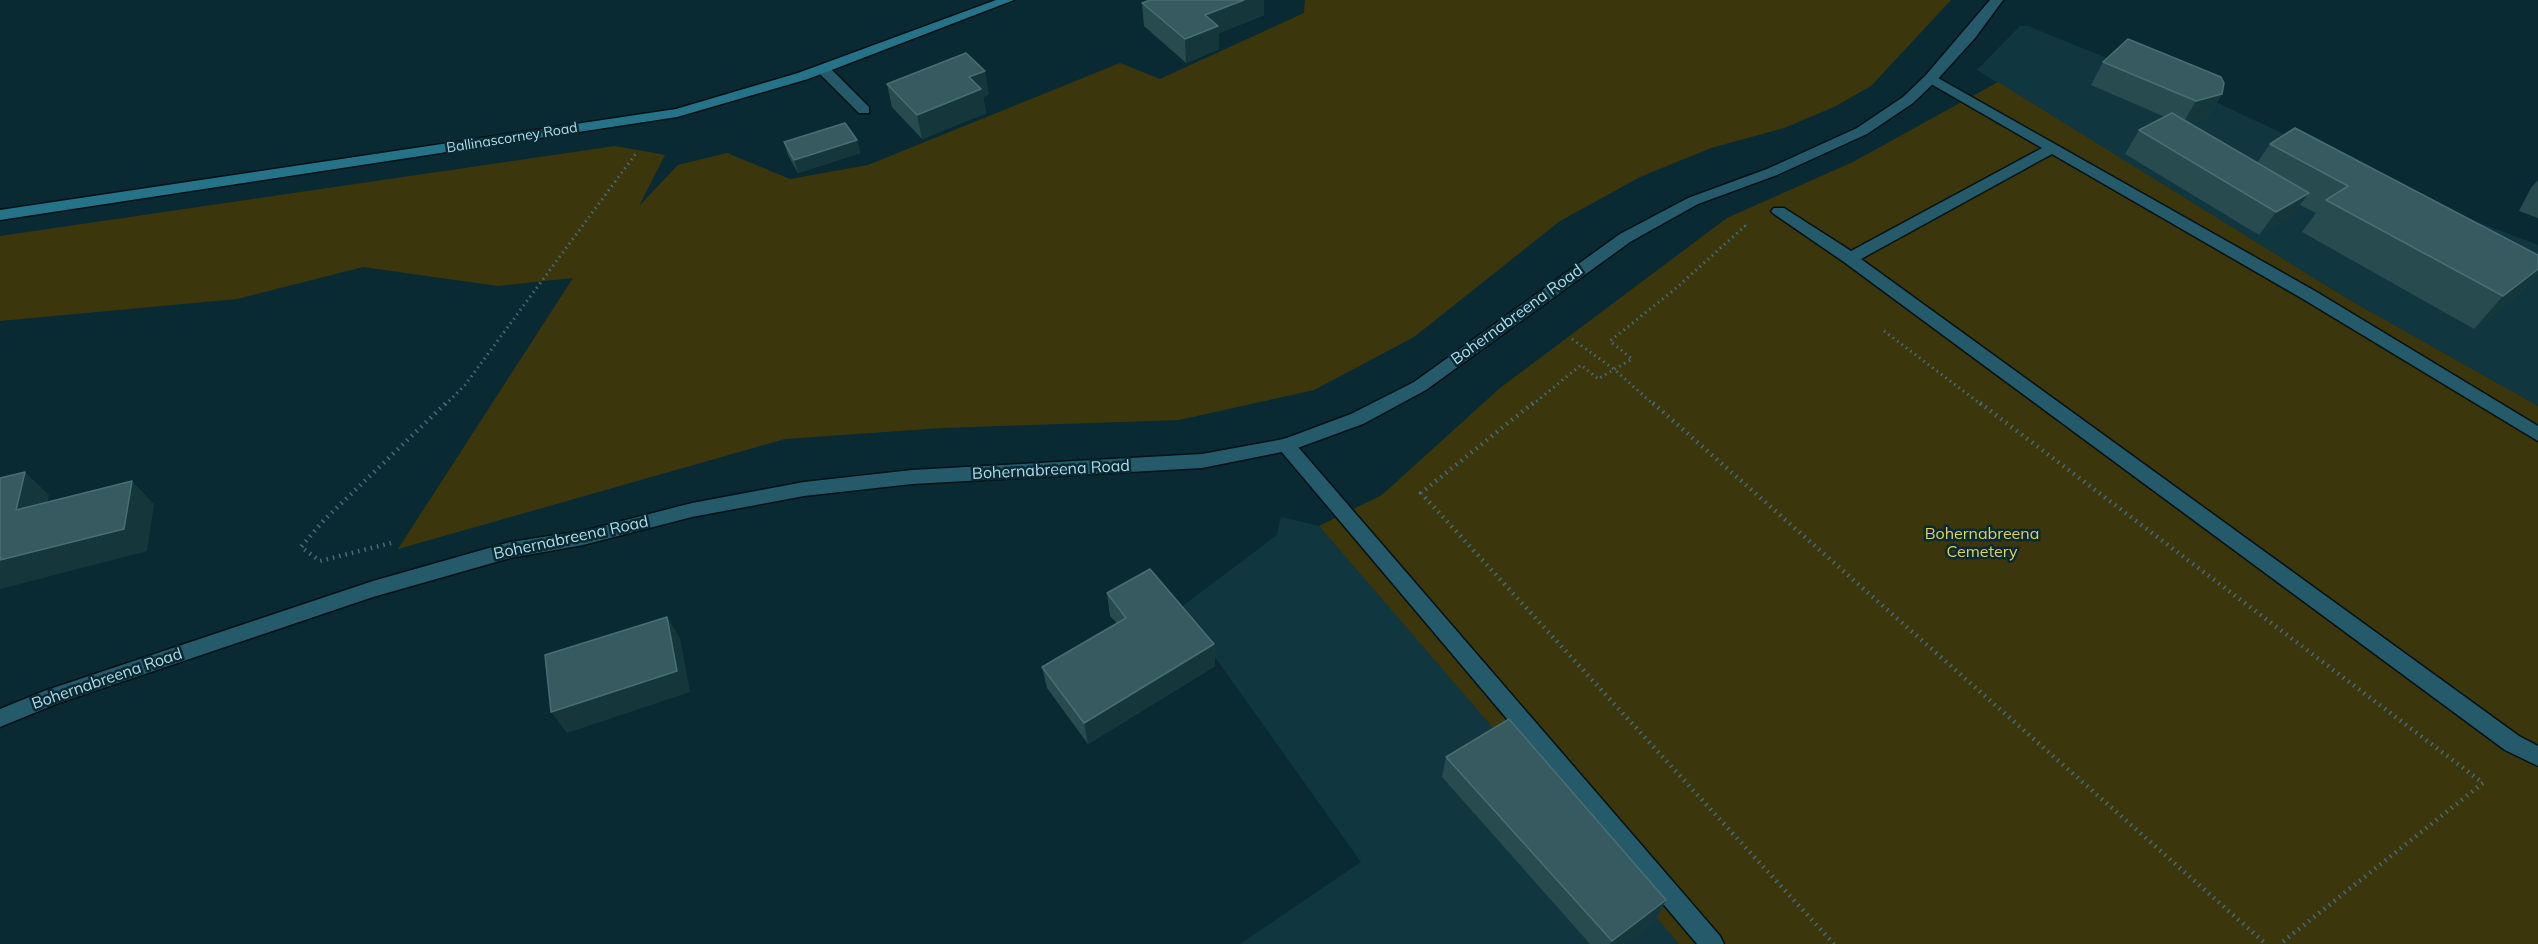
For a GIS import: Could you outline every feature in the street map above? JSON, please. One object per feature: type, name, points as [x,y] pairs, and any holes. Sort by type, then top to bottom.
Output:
[{"type":"main road","name":"Ballinascorney Road","points":[[0,214],[645,118],[740,98],[1008,0]]},
{"type":"street","name":"Bohernabreena Road","points":[[0,718],[51,697],[373,589],[510,550],[583,538],[692,510],[804,489],[912,477],[1202,461],[1286,445],[1357,419],[1420,386],[1625,238],[1693,201],[1772,172],[1862,131],[1908,99],[1931,78],[1970,35],[1997,0]]},
{"type":"street","points":[[823,69],[864,110]]},
{"type":"street","points":[[1931,78],[2309,295],[2538,434]]},
{"type":"street","points":[[1850,258],[2052,148]]},
{"type":"street","points":[[1779,211],[1850,258],[2512,743],[2538,757]]},
{"type":"street","points":[[1286,445],[1712,944]]},
{"type":"path","points":[[398,541],[320,561],[301,547],[324,520],[465,385],[644,142],[645,118]]},
{"type":"path","points":[[1754,234],[1745,226],[1674,290],[1610,341],[1632,359],[1598,379],[1581,365],[1421,493],[1834,944]]},
{"type":"path","points":[[1877,326],[2483,783],[2280,944]]},
{"type":"path","points":[[1572,339],[1614,370],[2266,944]]},
{"type":"shaded area","points":[[2020,26],[2028,26],[2220,104],[2443,209],[2538,245],[2538,406],[2348,299],[1977,70]]},
{"type":"shaded area","points":[[1281,517],[1319,526],[1679,944],[1240,944],[1361,862],[1180,608],[1277,535]]},
{"type":"green space","points":[[1305,0],[1951,0],[1871,86],[1834,107],[1784,128],[1711,148],[1640,177],[1560,221],[1414,337],[1314,390],[1179,420],[942,428],[785,439],[398,549],[573,278],[498,286],[363,267],[237,299],[0,321],[0,236],[615,146],[665,155],[639,206],[678,165],[727,153],[790,179],[868,165],[1120,63],[1160,79],[1304,13]]},
{"type":"green space","name":"Bohernabreena Cemetery","points":[[1998,82],[2348,299],[2538,406],[2538,944],[1679,944],[1319,526],[1382,495],[1500,388],[1727,218],[1853,162]]},
{"type":"building","points":[[1150,0],[1244,0],[1205,15],[1218,26],[1185,39],[1142,3]]},
{"type":"building","points":[[2128,39],[2221,77],[2224,83],[2222,94],[2196,101],[2103,62]]},
{"type":"building","points":[[966,53],[985,71],[969,77],[981,89],[917,115],[887,84]]},
{"type":"building","points":[[2172,113],[2309,193],[2276,212],[2139,130]]},
{"type":"building","points":[[845,123],[857,140],[794,160],[784,142]]},
{"type":"building","points":[[2295,128],[2538,255],[2538,269],[2503,296],[2326,200],[2348,186],[2270,144]]},
{"type":"building","points":[[25,472],[16,510],[132,481],[124,529],[0,560],[0,478]]},
{"type":"building","points":[[1150,569],[1214,644],[1084,723],[1042,667],[1126,618],[1107,593]]},
{"type":"building","points":[[667,617],[677,671],[551,712],[545,655]]},
{"type":"building","points":[[1509,719],[1666,900],[1612,941],[1446,757]]}]
